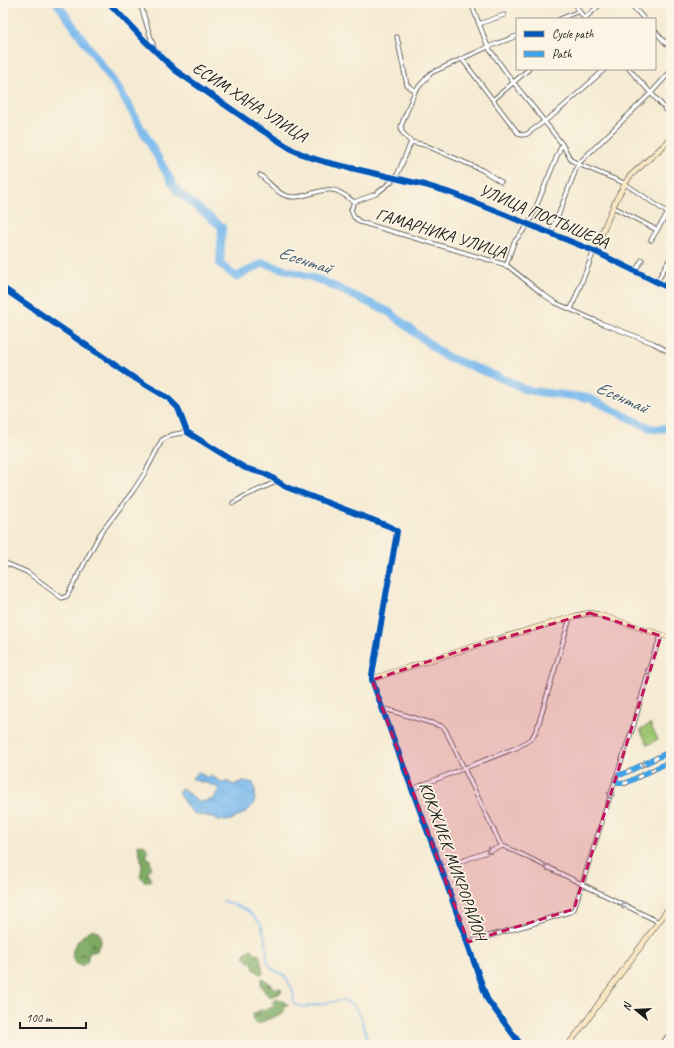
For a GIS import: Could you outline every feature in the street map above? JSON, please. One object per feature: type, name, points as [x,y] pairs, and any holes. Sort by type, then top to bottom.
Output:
[{"type":"street","name":"ЕСИМ ХАНА УЛИЦА","points":[[109,3],[156,53],[175,70],[292,150],[324,162],[399,179]]},
{"type":"street","points":[[141,3],[156,53]]},
{"type":"street","points":[[471,3],[488,47],[513,82],[562,144],[571,160],[577,164],[624,183],[670,213]]},
{"type":"street","points":[[576,3],[579,11],[585,18],[602,3]]},
{"type":"street","points":[[630,3],[643,18]]},
{"type":"street","points":[[562,18],[579,11]]},
{"type":"street","points":[[479,24],[504,15]]},
{"type":"street","points":[[656,33],[671,49]]},
{"type":"street","points":[[501,182],[482,170],[425,145],[411,142],[402,132],[401,126],[415,91],[431,73],[488,47],[516,36]]},
{"type":"street","points":[[398,37],[407,85],[415,91]]},
{"type":"street","points":[[462,59],[518,133],[522,135],[527,134],[544,120],[557,112],[604,70]]},
{"type":"street","points":[[493,100],[528,70]]},
{"type":"street","points":[[630,70],[671,115]]},
{"type":"street","points":[[550,234],[577,164],[671,72]]},
{"type":"street","points":[[571,309],[594,251],[624,183],[671,139]]},
{"type":"street","points":[[354,202],[376,194],[399,179],[411,142]]},
{"type":"street","points":[[506,266],[514,242],[529,224],[562,144]]},
{"type":"street","name":"ГАМАРНИКА УЛИЦА","points":[[260,175],[284,195],[306,196],[331,190],[338,191],[354,202],[351,210],[354,217],[360,222],[506,266],[556,303],[601,323],[653,343],[671,353]]},
{"type":"street","name":"УЛИЦА ПОСТЫШЕВА","points":[[399,179],[454,194],[529,224],[594,251],[671,289]]},
{"type":"street","points":[[613,207],[657,230]]},
{"type":"street","points":[[651,240],[670,213],[671,208]]},
{"type":"street","points":[[636,271],[642,260]]},
{"type":"street","points":[[657,282],[669,260]]},
{"type":"street","points":[[3,288],[130,376],[168,398],[178,408],[187,432],[245,468],[265,474],[286,486],[391,527],[396,532],[372,680],[475,646],[590,613],[671,638]]},
{"type":"street","points":[[3,562],[27,572],[62,598],[67,596],[100,534],[146,471],[162,440],[171,434],[187,432]]},
{"type":"street","points":[[233,503],[278,481]]},
{"type":"street","points":[[412,789],[518,747],[532,738],[537,729],[570,618]]},
{"type":"street","points":[[468,942],[572,911],[635,720],[652,659],[661,636]]},
{"type":"street","name":"КОКЖИЕК МИКРОРАЙОН","points":[[372,680],[442,868],[487,1000],[521,1045]]},
{"type":"street","points":[[382,708],[441,726],[445,729],[500,843],[503,846],[659,922]]},
{"type":"street","points":[[616,777],[671,751]]},
{"type":"street","points":[[616,777],[617,782],[621,784],[626,783],[671,761]]},
{"type":"street","points":[[442,868],[503,846]]},
{"type":"street","points":[[568,1045],[671,905]]},
{"type":"street","points":[[660,1045],[671,1032]]},
{"type":"highlighted area","points":[[590,613],[661,636],[574,909],[468,942],[372,680],[475,646]]},
{"type":"green space","points":[[650,724],[658,739],[648,745],[640,730]]},
{"type":"green space","points":[[143,844],[148,850],[146,856],[150,859],[151,868],[147,872],[151,881],[144,881],[140,877],[142,863],[138,845]]},
{"type":"green space","points":[[93,929],[99,933],[101,940],[97,951],[89,953],[87,962],[82,966],[73,960],[73,950],[76,943]]},
{"type":"green space","points":[[251,949],[260,956],[263,973],[260,974],[253,968],[253,962],[249,962],[244,956],[246,952]]},
{"type":"green space","points":[[262,978],[269,982],[274,988],[279,988],[282,990],[279,994],[269,997],[261,986]]},
{"type":"green space","points":[[276,999],[283,1001],[288,1005],[283,1006],[285,1009],[282,1014],[262,1023],[256,1024],[252,1020],[253,1014],[258,1011],[274,1007],[272,1002]]},
{"type":"water","points":[[199,772],[207,778],[210,775],[221,782],[229,782],[233,785],[244,781],[253,783],[255,793],[254,802],[246,812],[227,821],[193,813],[178,793],[182,788],[200,802],[214,799],[219,788],[194,780],[192,778]]},
{"type":"waterway","name":"Есентай","points":[[57,3],[120,91],[177,191],[222,227],[220,264],[236,277],[263,263],[320,280],[389,312],[443,355],[511,382],[523,389],[589,398],[652,429],[671,428]]},
{"type":"waterway","points":[[223,901],[248,911],[261,924],[266,941],[267,960],[271,968],[285,976],[293,991],[294,1004],[304,1007],[342,1000],[353,1005],[361,1017],[369,1045]]},
{"type":"marked path","points":[[617,775],[623,774],[671,751]]},
{"type":"marked path","points":[[615,779],[620,783],[626,783],[671,761]]},
{"type":"cycle path","points":[[109,3],[175,70],[293,150],[325,162],[425,185],[454,194],[594,251],[671,289]]},
{"type":"cycle path","points":[[3,288],[131,376],[168,398],[178,408],[187,432],[245,468],[265,474],[286,487],[391,527],[397,531],[372,680],[487,999],[521,1045]]}]
